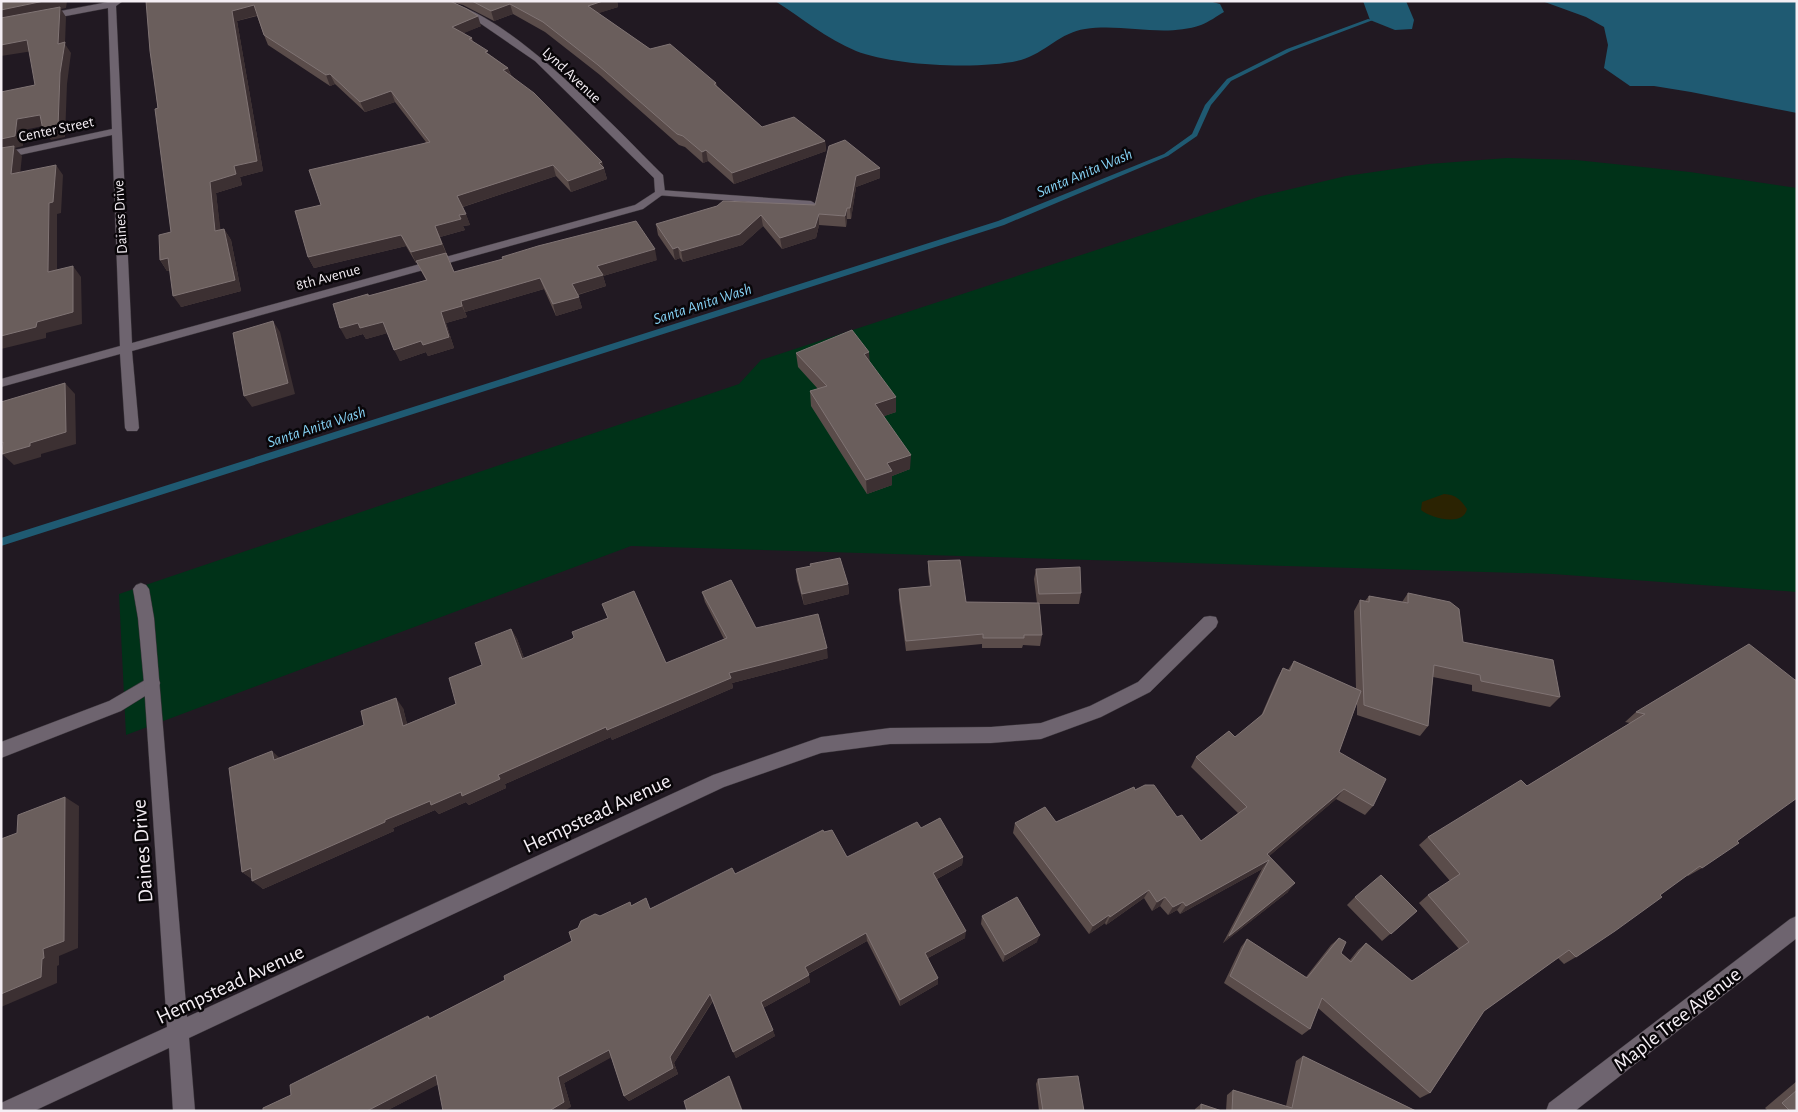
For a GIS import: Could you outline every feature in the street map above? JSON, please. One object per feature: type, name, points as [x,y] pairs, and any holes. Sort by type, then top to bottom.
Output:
[{"type":"street","name":"Lynd Avenue","points":[[440,1],[474,15],[538,59],[659,176],[660,193]]},
{"type":"street","points":[[38,18],[116,3]]},
{"type":"street","name":"Daines Drive","points":[[116,3],[116,131],[126,348],[132,428]]},
{"type":"street","name":"Center Street","points":[[1,156],[116,131]]},
{"type":"street","points":[[660,193],[811,204]]},
{"type":"street","name":"8th Avenue","points":[[1,383],[638,206],[660,193]]},
{"type":"street","name":"Daines Drive","points":[[141,589],[146,618],[152,683],[184,1111]]},
{"type":"street","name":"Hempstead Avenue","points":[[9,1111],[719,781],[821,745],[890,736],[991,735],[1041,731],[1095,712],[1144,687],[1210,622]]},
{"type":"street","points":[[1,750],[115,706],[152,683]]},
{"type":"street","name":"Maple Tree Avenue","points":[[1557,1111],[1797,926]]},
{"type":"green space","points":[[1507,158],[1576,160],[1690,172],[1797,188],[1797,592],[1553,574],[631,546],[126,735],[119,594],[739,384],[761,360],[1261,196],[1346,176],[1429,164]]},
{"type":"sand","points":[[1444,494],[1452,495],[1460,500],[1467,509],[1464,515],[1460,518],[1446,519],[1432,516],[1421,510],[1422,502]]},
{"type":"water","points":[[775,1],[1209,1],[1220,4],[1224,12],[1204,24],[1187,29],[1085,29],[1068,34],[1038,53],[1021,60],[962,66],[892,60],[856,51],[825,34]]},
{"type":"water","points":[[1363,1],[1406,1],[1414,20],[1412,29],[1395,30],[1370,20]]},
{"type":"water","points":[[1542,1],[1797,1],[1797,113],[1654,86],[1630,86],[1604,68],[1608,45],[1604,27],[1586,17]]},
{"type":"building","points":[[1,1],[44,1],[1,10]]},
{"type":"building","points":[[146,1],[450,1],[478,16],[452,27],[472,38],[469,39],[488,51],[485,52],[508,68],[503,70],[534,93],[602,162],[599,163],[604,168],[568,181],[553,165],[457,196],[466,214],[459,215],[461,219],[435,226],[442,244],[411,252],[401,235],[308,257],[295,211],[321,205],[309,170],[430,142],[391,91],[360,102],[330,74],[326,75],[264,35],[254,5],[232,11],[257,161],[234,166],[236,174],[210,182],[215,231],[224,229],[235,280],[173,296],[168,258],[160,260],[159,235],[171,232],[155,109],[158,108],[150,51]]},
{"type":"building","points":[[472,1],[603,1],[588,6],[650,49],[670,44],[716,83],[714,84],[762,127],[794,117],[825,141],[732,173],[706,150],[702,152],[683,136],[677,134],[598,65],[543,22],[510,4],[491,11]]},
{"type":"building","points":[[60,7],[58,44],[65,42],[60,73],[58,127],[43,130],[40,115],[17,119],[15,136],[1,139],[1,92],[35,85],[27,40],[1,45],[1,18]]},
{"type":"building","points":[[845,140],[880,168],[856,176],[850,208],[847,208],[845,216],[819,214],[815,227],[780,238],[761,215],[740,234],[681,251],[678,247],[673,249],[656,224],[717,206],[723,201],[815,205],[829,146]]},
{"type":"building","points":[[14,146],[11,174],[56,165],[53,202],[49,203],[48,272],[73,266],[73,312],[37,322],[36,327],[1,336],[1,148]]},
{"type":"building","points":[[636,221],[655,249],[597,266],[603,275],[572,284],[579,297],[553,304],[540,278],[461,301],[462,306],[441,312],[449,337],[423,345],[421,341],[394,350],[383,322],[360,328],[358,323],[340,328],[333,304],[427,280],[416,261],[446,253],[454,272],[503,259],[502,257],[538,246]]},
{"type":"building","points":[[273,321],[288,383],[244,396],[233,333]]},
{"type":"building","points":[[852,330],[869,352],[864,354],[896,397],[875,404],[911,455],[887,463],[892,471],[866,480],[810,391],[827,386],[796,353]]},
{"type":"building","points":[[65,383],[66,432],[30,443],[30,446],[2,454],[1,402]]},
{"type":"building","points":[[840,558],[848,584],[802,594],[796,569]]},
{"type":"building","points":[[960,560],[966,602],[1039,603],[1042,635],[1024,635],[1024,638],[983,638],[983,634],[906,641],[899,589],[931,586],[928,561]]},
{"type":"building","points":[[1080,567],[1081,593],[1039,594],[1036,569]]},
{"type":"building","points":[[731,580],[756,628],[818,614],[827,648],[729,673],[731,678],[607,730],[606,727],[498,775],[500,779],[462,796],[461,792],[431,805],[430,801],[252,881],[251,868],[242,872],[229,768],[272,751],[274,760],[364,725],[361,711],[396,698],[403,726],[456,704],[449,678],[482,665],[475,643],[511,629],[522,659],[572,639],[574,637],[572,632],[608,618],[602,604],[634,591],[666,663],[727,638],[702,592]]},
{"type":"building","points":[[1408,593],[1450,602],[1459,609],[1463,642],[1553,660],[1560,697],[1481,681],[1480,675],[1434,665],[1428,726],[1364,705],[1360,600],[1369,602],[1369,596],[1408,603]]},
{"type":"building","points":[[1749,644],[1797,680],[1797,798],[1737,841],[1739,843],[1702,868],[1700,866],[1660,895],[1662,897],[1615,931],[1576,957],[1569,950],[1484,1011],[1430,1093],[1322,998],[1310,1029],[1230,976],[1247,939],[1307,978],[1339,938],[1346,942],[1341,953],[1351,962],[1366,943],[1412,981],[1469,942],[1428,895],[1460,874],[1428,837],[1521,780],[1527,786],[1645,714],[1636,712]]},
{"type":"building","points":[[1294,661],[1361,691],[1339,752],[1386,779],[1373,806],[1344,789],[1267,854],[1295,883],[1229,936],[1269,860],[1186,906],[1183,902],[1173,907],[1165,897],[1157,902],[1149,890],[1110,917],[1109,915],[1093,926],[1015,823],[1045,807],[1056,822],[1134,787],[1135,790],[1145,785],[1154,785],[1177,817],[1182,815],[1201,841],[1247,807],[1196,757],[1229,731],[1235,737],[1263,714],[1283,668],[1290,671]]},
{"type":"building","points":[[65,797],[64,941],[43,949],[44,958],[42,959],[41,977],[1,994],[1,839],[17,833],[18,815]]},
{"type":"building","points":[[940,818],[963,857],[933,873],[966,931],[925,953],[938,978],[900,1000],[866,933],[805,967],[809,975],[761,1002],[773,1030],[733,1052],[710,994],[670,1057],[673,1068],[624,1096],[609,1050],[558,1077],[564,1102],[549,1111],[443,1111],[436,1075],[367,1111],[263,1111],[263,1108],[291,1095],[290,1085],[428,1016],[429,1019],[505,980],[504,976],[572,941],[569,932],[578,928],[581,921],[595,914],[600,916],[630,902],[631,906],[646,898],[650,909],[732,868],[735,874],[823,830],[824,832],[832,830],[847,857],[917,822],[921,828]]},
{"type":"building","points":[[1381,875],[1417,911],[1391,934],[1355,897]]},
{"type":"building","points":[[1017,897],[1040,935],[1005,955],[982,916]]},
{"type":"building","points":[[1303,1056],[1416,1111],[1232,1111],[1233,1090],[1292,1108]]},
{"type":"building","points":[[729,1076],[742,1111],[687,1111],[684,1101]]},
{"type":"building","points":[[1078,1076],[1084,1111],[1043,1111],[1038,1079]]},
{"type":"building","points":[[1797,1090],[1797,1111],[1790,1111],[1782,1103]]},
{"type":"building","points":[[1201,1104],[1222,1111],[1201,1111]]},
{"type":"waterway","name":"Santa Anita Wash","points":[[1,542],[1001,223],[1166,155],[1195,135],[1208,105],[1229,80],[1289,50],[1370,20]]}]
